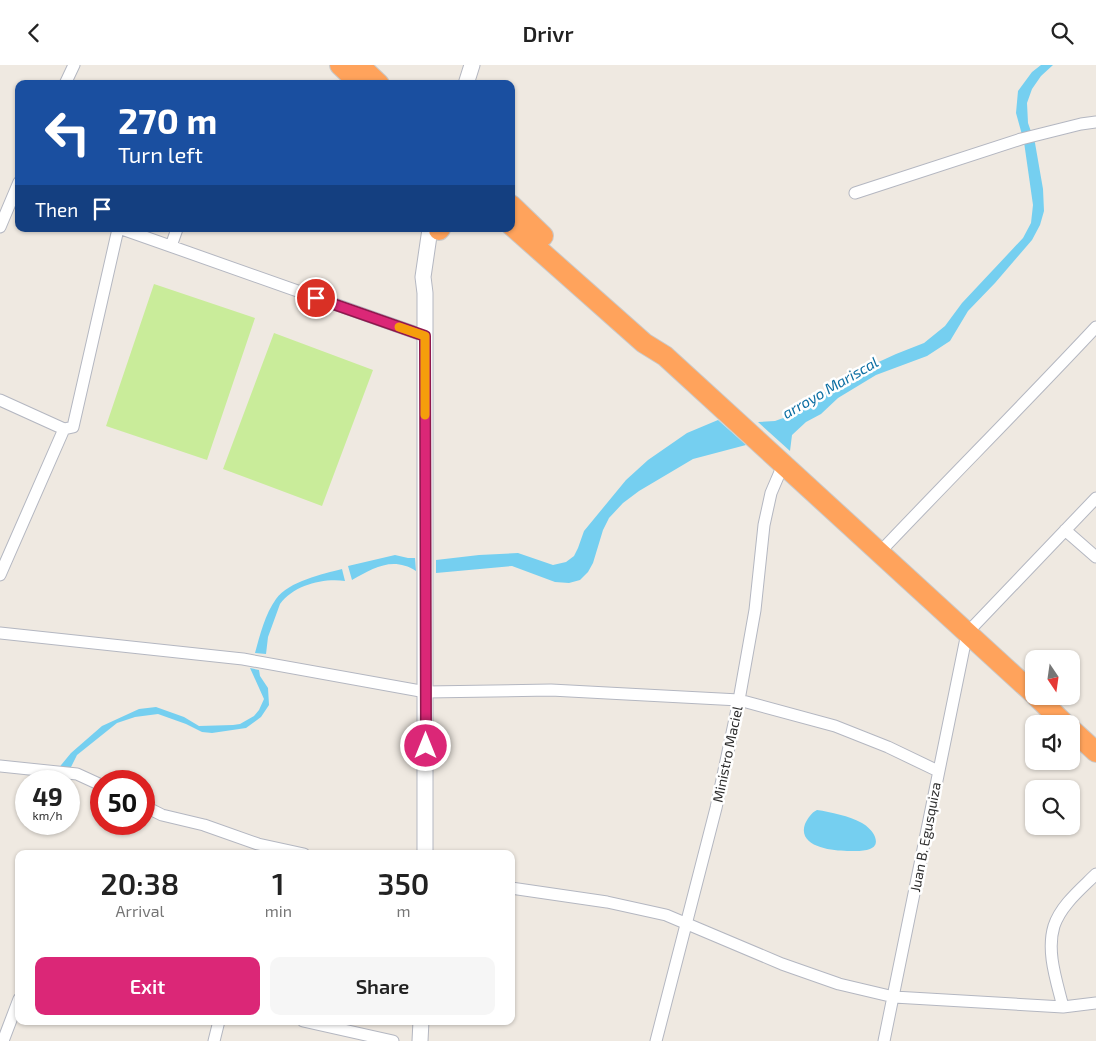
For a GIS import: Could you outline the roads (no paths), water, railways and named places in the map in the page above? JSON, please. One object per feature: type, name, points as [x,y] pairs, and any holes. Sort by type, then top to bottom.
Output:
[{"type":"highway","points":[[340,65],[356,80]]},
{"type":"highway","points":[[359,65],[375,80]]},
{"type":"highway","points":[[515,209],[652,337],[665,356]]},
{"type":"highway","points":[[515,229],[644,343],[665,356],[1025,686]]},
{"type":"highway","points":[[1045,705],[1056,715]]},
{"type":"highway","points":[[1080,737],[1096,752]]},
{"type":"main road","points":[[467,80],[472,65]]},
{"type":"main road","points":[[477,80],[480,65]]},
{"type":"main road","points":[[425,850],[425,293],[430,281],[437,232]]},
{"type":"main road","points":[[420,1041],[421,1025]]},
{"type":"street","points":[[67,80],[74,65]]},
{"type":"street","points":[[855,193],[1021,139],[1096,122]]},
{"type":"street","points":[[0,227],[15,193]]},
{"type":"street","points":[[0,400],[64,429],[73,427],[119,232]]},
{"type":"street","points":[[129,232],[425,336]]},
{"type":"street","points":[[171,246],[177,232]]},
{"type":"street","points":[[880,552],[1096,327]]},
{"type":"street","points":[[0,575],[64,429]]},
{"type":"street","name":"Ministro Maciel","points":[[656,1041],[716,808],[739,700],[755,610],[764,525],[771,493],[781,463]]},
{"type":"street","points":[[967,633],[1096,498]]},
{"type":"street","points":[[1065,530],[1096,557]]},
{"type":"street","points":[[0,633],[244,659],[426,692],[551,690],[739,700],[835,727],[888,747],[938,771]]},
{"type":"street","name":"Juan B. Egusquiza","points":[[884,1041],[967,633]]},
{"type":"street","points":[[0,766],[77,774],[90,780]]},
{"type":"street","points":[[155,812],[162,815],[204,825],[257,849]]},
{"type":"street","points":[[1063,1007],[1052,958],[1054,925],[1062,911],[1096,874]]},
{"type":"street","points":[[515,889],[607,902],[660,914],[782,964],[839,984],[894,997],[1063,1007],[1096,1003]]},
{"type":"street","points":[[3,1041],[15,1010]]},
{"type":"street","points":[[214,1041],[218,1025]]},
{"type":"street","points":[[321,1025],[393,1041]]},
{"type":"water","points":[[1041,65],[1053,65],[1041,76],[1032,89],[1027,103],[1028,123],[1035,143],[1043,189],[1044,211],[1040,225],[1032,240],[968,311],[950,341],[927,356],[876,375],[838,398],[821,414],[806,422],[792,435],[790,451],[758,422],[775,421],[797,413],[846,377],[924,343],[945,326],[962,303],[1023,238],[1031,223],[1033,205],[1024,142],[1016,113],[1018,91],[1032,72]]},
{"type":"water","points":[[718,420],[746,445],[693,459],[639,491],[623,503],[609,518],[603,530],[593,563],[580,580],[569,583],[555,582],[512,566],[436,573],[436,560],[479,555],[518,553],[553,565],[566,562],[574,556],[584,531],[626,480],[648,460],[687,433]]},
{"type":"water","points":[[395,555],[415,558],[416,571],[399,564],[383,565],[352,580],[348,566]]},
{"type":"water","points":[[342,569],[345,581],[336,580],[309,584],[286,597],[280,604],[268,637],[266,654],[255,653],[269,611],[282,593],[289,587],[307,579]]},
{"type":"water","points":[[250,668],[259,670],[260,676],[268,688],[269,705],[261,717],[246,728],[212,733],[202,732],[158,714],[135,717],[117,723],[77,755],[70,770],[57,770],[71,753],[102,726],[139,709],[156,707],[184,717],[199,726],[233,725],[240,724],[254,716],[264,699]]},
{"type":"water","points":[[817,810],[851,818],[862,823],[874,835],[876,842],[874,846],[861,851],[841,851],[825,849],[811,843],[806,838],[804,832],[805,824]]},
{"type":"water label","name":"arroyo Mariscal","points":[[830,387]]}]
